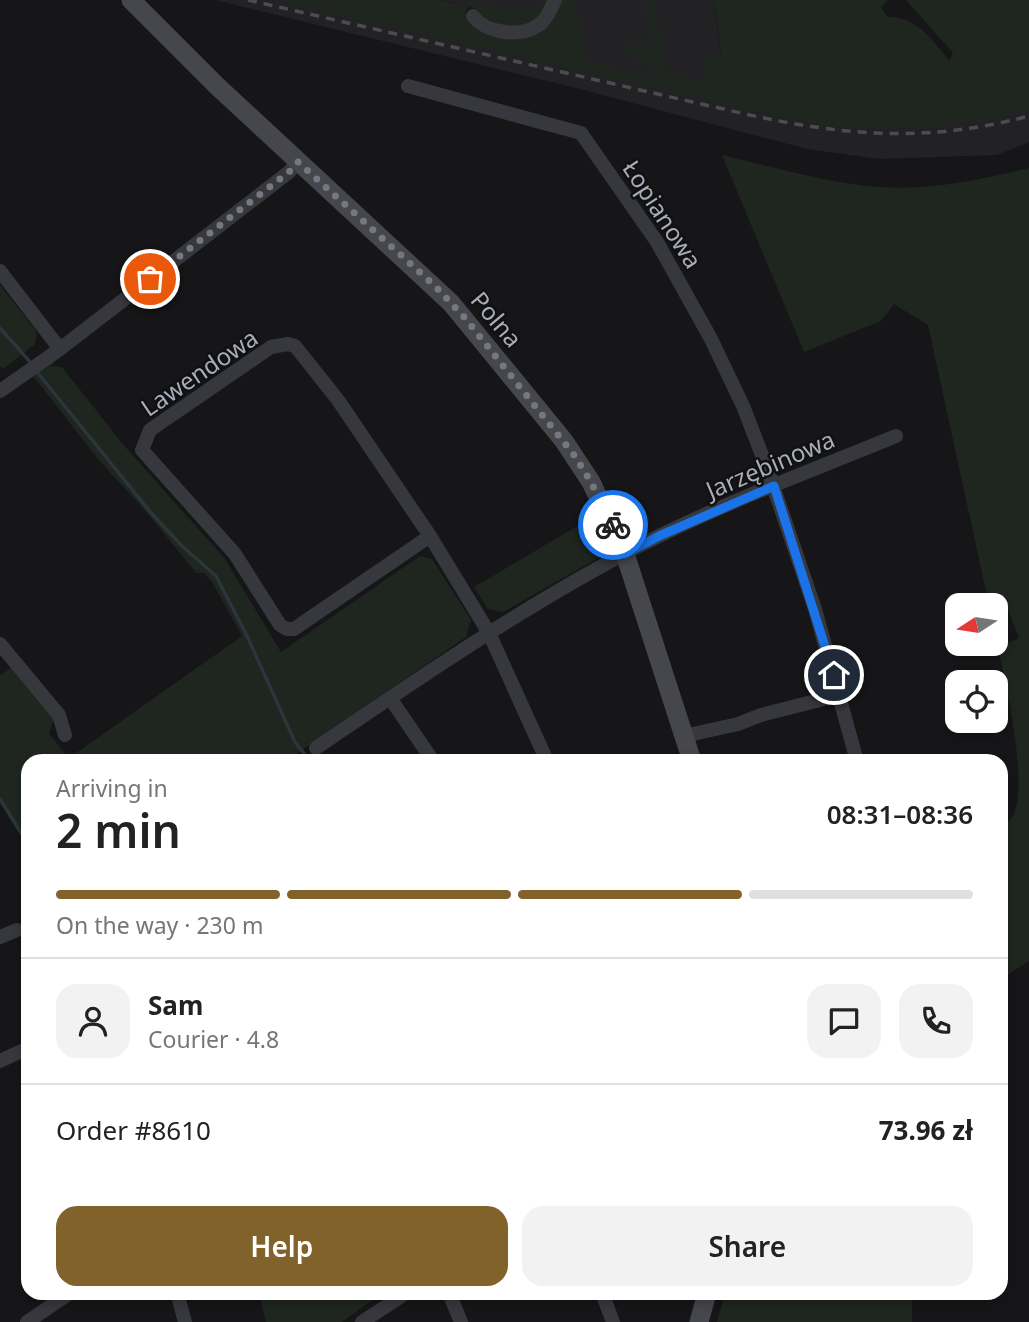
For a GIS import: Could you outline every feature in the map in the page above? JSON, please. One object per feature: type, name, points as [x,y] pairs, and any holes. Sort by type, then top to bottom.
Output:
[{"type":"street","name":"Polna","points":[[131,0],[185,57],[435,286],[465,318],[574,455],[602,502],[625,554],[690,754]]},
{"type":"street","points":[[473,16],[487,27],[503,32],[530,30],[543,23],[555,0]]},
{"type":"street","name":"Łopianowa","points":[[408,86],[581,133],[668,260],[727,372],[774,486],[815,609],[855,754]]},
{"type":"street","points":[[0,391],[60,349],[289,172],[298,162]]},
{"type":"street","points":[[0,271],[60,349]]},
{"type":"street","name":"Lawendowa","points":[[430,536],[302,626],[287,629],[274,619],[235,554],[142,450],[143,444],[150,430],[271,347],[288,344],[295,346],[338,400],[430,536],[489,633],[544,754]]},
{"type":"street","name":"Jarzębinowa","points":[[316,748],[489,633],[625,554],[659,536],[896,436]]},
{"type":"street","points":[[0,644],[59,715],[65,735]]},
{"type":"street","points":[[684,736],[738,724],[761,715],[839,695]]},
{"type":"street","points":[[390,698],[428,754]]},
{"type":"street","points":[[0,937],[17,930]]},
{"type":"street","points":[[0,1061],[21,1051]]},
{"type":"street","points":[[27,1322],[60,1300]]},
{"type":"street","points":[[179,1300],[185,1322]]},
{"type":"street","points":[[362,1322],[395,1300]]},
{"type":"street","points":[[453,1300],[461,1322]]},
{"type":"street","points":[[604,1300],[612,1322]]},
{"type":"street","points":[[699,1322],[705,1300]]},
{"type":"shaded area","points":[[215,0],[286,0],[576,65],[571,0],[714,0],[726,96],[1029,99],[1029,142],[997,155],[879,159],[807,149],[576,88]]},
{"type":"shaded area","points":[[275,0],[439,0],[469,7],[465,12],[468,18],[526,32],[562,0],[575,0],[586,61],[651,78],[653,70],[646,67],[645,63],[629,57],[625,45],[651,41],[644,0],[653,0],[666,72],[706,80],[705,56],[721,53],[714,0],[888,0],[881,7],[887,17],[907,20],[915,25],[949,60],[953,53],[906,0],[1029,0],[1029,110],[944,125],[901,128],[858,130],[806,123]]},
{"type":"shaded area","points":[[440,0],[557,0],[528,21]]},
{"type":"shaded area","points":[[476,0],[491,5],[518,8],[544,6],[544,0],[550,0],[533,27],[492,27],[475,15]]},
{"type":"shaded area","points":[[722,155],[840,182],[898,188],[955,183],[1029,168],[1029,961],[1008,974],[1008,821],[1013,816],[1019,782],[1015,734],[1008,697],[1008,670],[1003,670],[1000,656],[1008,656],[1008,643],[1019,638],[1008,610],[1008,593],[986,593],[928,325],[894,304],[881,321],[804,352]]},
{"type":"shaded area","points":[[0,285],[37,332],[35,344],[3,369],[0,366]]},
{"type":"shaded area","points":[[62,353],[51,366],[62,367],[121,442],[225,559],[281,652],[420,556],[432,559],[471,620],[466,637],[296,754],[75,754],[242,636],[212,582],[204,573],[196,573],[149,515],[98,459],[33,376]]},
{"type":"shaded area","points":[[591,518],[604,543],[598,558],[503,612],[488,609],[474,587]]},
{"type":"shaded area","points":[[12,667],[54,718],[49,734],[66,754],[21,754],[21,836],[0,803],[0,676]]},
{"type":"shaded area","points":[[261,1300],[372,1300],[342,1322],[266,1322]]},
{"type":"shaded area","points":[[723,1300],[912,1300],[912,1322],[717,1322]]},
{"type":"waterway","points":[[0,328],[31,363]]},
{"type":"waterway","points":[[37,372],[152,514],[182,546],[216,576],[247,636],[295,742],[304,754]]},
{"type":"waterway","points":[[0,799],[21,833]]},
{"type":"railway","points":[[248,0],[782,122],[852,131],[921,133],[992,125],[1029,116]]},
{"type":"way so far","points":[[150,279],[289,172],[298,162],[435,286],[465,318],[564,441],[591,482],[613,525]]},
{"type":"route","points":[[613,525],[625,554],[659,536],[774,486],[795,545],[834,675]]}]
